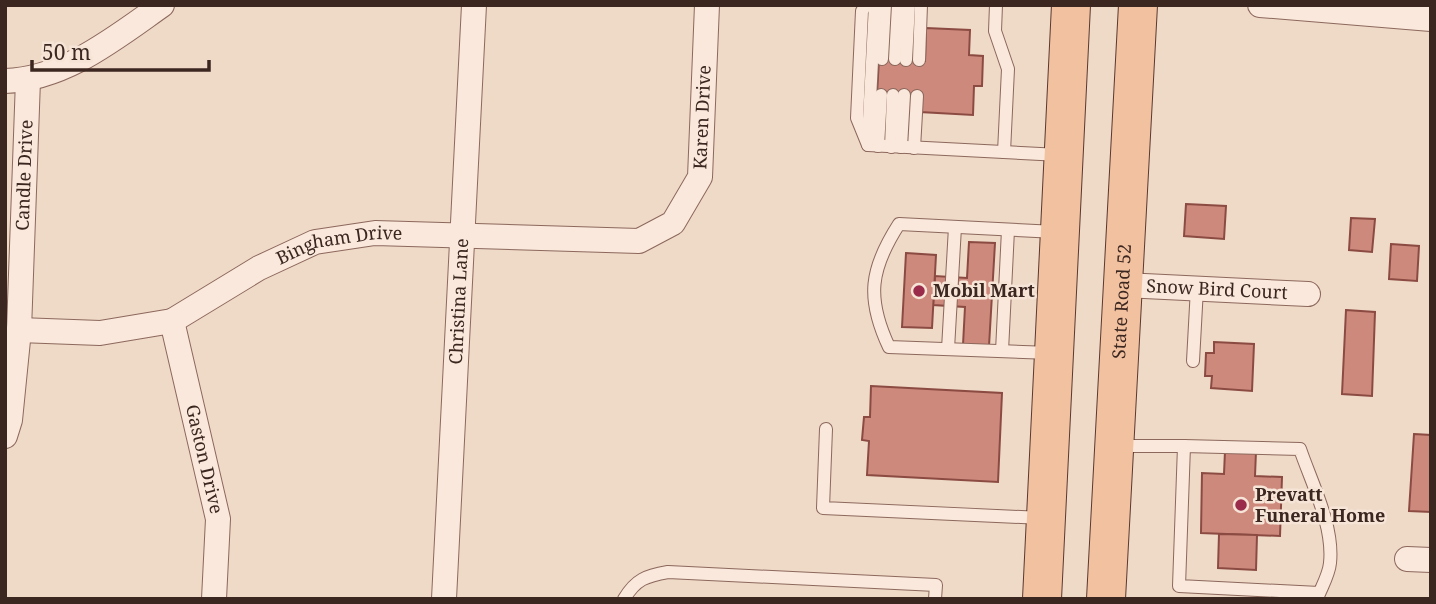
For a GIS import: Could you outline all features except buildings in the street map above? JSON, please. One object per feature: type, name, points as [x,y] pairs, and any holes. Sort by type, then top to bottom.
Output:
[{"type":"main road","points":[[1042,599],[1071,5]]},
{"type":"main road","name":"State Road 52","points":[[1106,599],[1138,5]]},
{"type":"street","points":[[17,81],[97,52],[162,5]]},
{"type":"street","name":"Christina Lane","points":[[444,599],[474,5]]},
{"type":"street","name":"Karen Drive","points":[[673,223],[700,177],[707,5]]},
{"type":"street","points":[[1260,5],[1431,19]]},
{"type":"street","name":"Candle Drive","points":[[5,436],[10,420],[19,330],[17,81]]},
{"type":"street","name":"Bingham Drive","points":[[19,330],[100,333],[172,321],[259,268],[315,242],[375,233],[639,242],[673,223]]},
{"type":"street","name":"Snow Bird Court","points":[[1124,285],[1308,294]]},
{"type":"street","name":"Gaston Drive","points":[[172,321],[218,519],[214,599]]},
{"type":"lane","points":[[866,5],[862,11],[857,118],[891,146],[1065,156]]},
{"type":"lane","points":[[875,5],[891,146]]},
{"type":"lane","points":[[885,5],[901,60]]},
{"type":"lane","points":[[898,5],[901,60]]},
{"type":"lane","points":[[901,60],[909,5]]},
{"type":"lane","points":[[901,60],[922,5]]},
{"type":"lane","points":[[996,5],[995,31],[1008,69],[1004,152]]},
{"type":"lane","points":[[891,146],[899,95],[891,146]]},
{"type":"lane","points":[[1054,353],[889,347],[876,319],[872,285],[881,251],[899,224],[1059,232]]},
{"type":"lane","points":[[948,349],[955,227]]},
{"type":"lane","points":[[1002,351],[1008,229]]},
{"type":"lane","points":[[1193,361],[1197,288]]},
{"type":"lane","points":[[825,429],[823,508],[1046,518]]},
{"type":"lane","points":[[1114,446],[1184,446],[1300,449],[1331,541],[1330,567],[1318,596],[1179,586],[1184,446]]},
{"type":"lane","points":[[624,599],[633,584],[643,577],[668,572],[936,585],[935,599]]},
{"type":"place","name":"Mobil Mart","points":[[919,291]]},
{"type":"place","name":"Prevatt Funeral Home","points":[[1241,505]]}]
